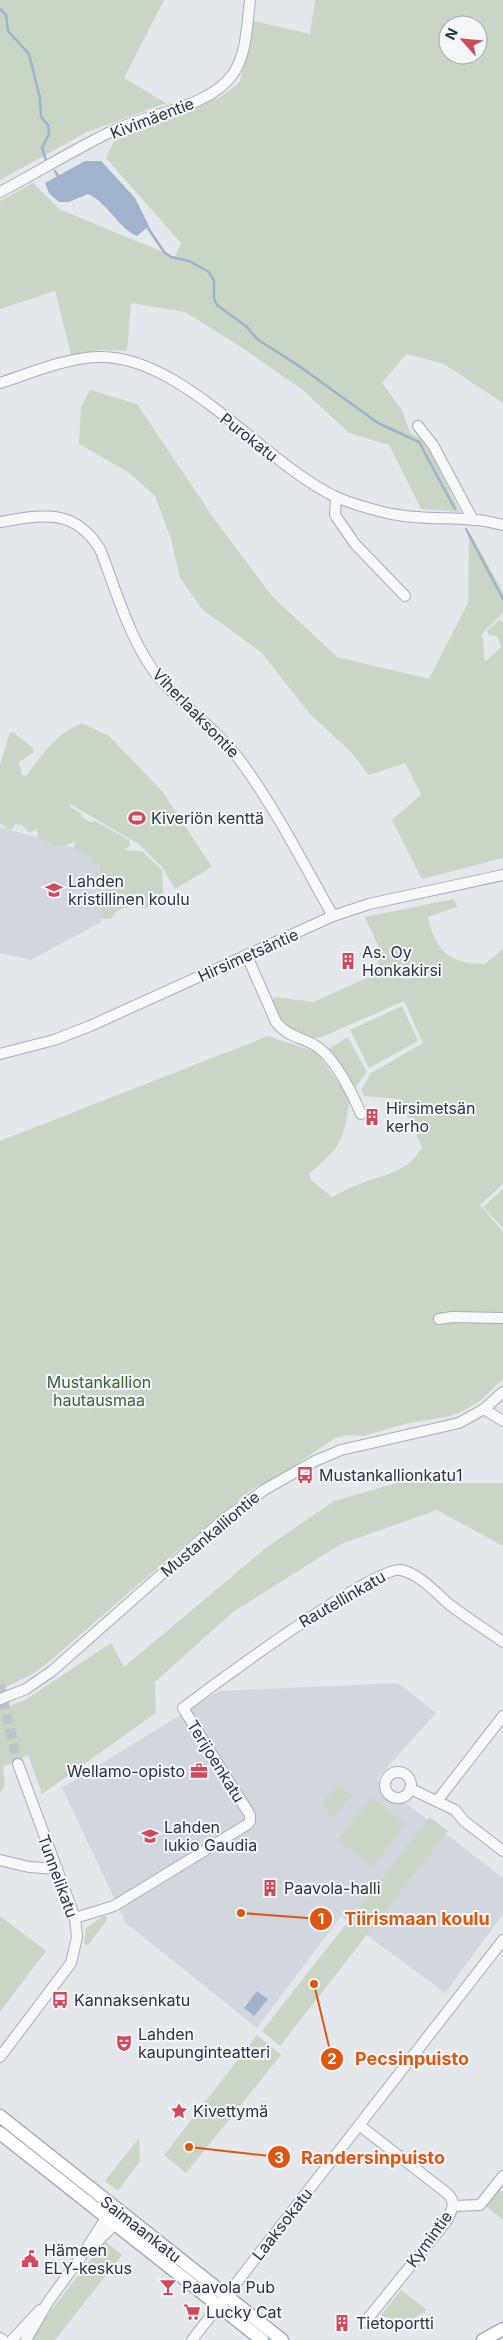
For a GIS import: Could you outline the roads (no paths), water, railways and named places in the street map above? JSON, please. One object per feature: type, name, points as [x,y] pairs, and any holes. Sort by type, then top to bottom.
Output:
[{"type":"main road","name":"Saimaankatu","points":[[0,2116],[114,2216]]},
{"type":"main road","name":"Saimaankatu","points":[[0,2133],[114,2216],[223,2301],[282,2340]]},
{"type":"main road","name":"Saimaankatu","points":[[223,2301],[262,2340]]},
{"type":"main road","points":[[483,2340],[503,2329]]},
{"type":"street","name":"Kivimäentie","points":[[0,192],[114,131],[204,98],[224,85],[235,72],[241,58],[250,0]]},
{"type":"street","name":"Purokatu","points":[[0,384],[63,363],[99,357],[132,361],[162,372],[195,394],[280,462],[336,497],[397,515],[473,520],[503,525]]},
{"type":"street","points":[[418,426],[433,445],[473,520]]},
{"type":"street","points":[[336,497],[335,514],[355,544],[405,596]]},
{"type":"street","name":"Viherlaaksontie","points":[[0,522],[42,515],[55,516],[68,519],[81,526],[92,536],[100,549],[135,639],[148,662],[161,680],[217,733],[241,761],[263,792],[333,916]]},
{"type":"street","name":"Hirsimetsäntie","points":[[0,1054],[54,1040],[90,1026],[333,916],[369,904],[503,876]]},
{"type":"street","points":[[246,956],[276,1022],[283,1031],[312,1044],[325,1055],[354,1096],[361,1114]]},
{"type":"street","points":[[439,1319],[452,1317],[503,1318]]},
{"type":"street","name":"Mustankalliontie","points":[[0,1699],[26,1689],[52,1671],[223,1520],[264,1490],[315,1461],[341,1450],[459,1423],[484,1410],[503,1392]]},
{"type":"street","points":[[484,1410],[503,1421]]},
{"type":"street","name":"Rautellinkatu","points":[[183,1708],[292,1628],[376,1578],[396,1569],[410,1573],[451,1606],[503,1642]]},
{"type":"street","name":"Terijoenkatu","points":[[75,1918],[114,1906],[250,1821],[250,1815],[183,1708]]},
{"type":"street","points":[[437,1801],[503,1716]]},
{"type":"street","name":"Tunnelikatu","points":[[0,2057],[71,1963],[76,1937],[75,1918],[18,1764]]},
{"type":"street","points":[[411,1789],[437,1801],[450,1815],[464,1821],[503,1851]]},
{"type":"street","points":[[0,1860],[29,1867],[57,1869]]},
{"type":"street","name":"Laaksokatu","points":[[192,2340],[503,1940]]},
{"type":"street","points":[[359,2126],[448,2194],[452,2198],[453,2206]]},
{"type":"street","name":"Kymintie","points":[[365,2322],[446,2222],[453,2206],[480,2205],[503,2176]]},
{"type":"street","points":[[26,2340],[48,2302],[114,2216]]},
{"type":"street","points":[[12,2340],[48,2302]]},
{"type":"water","points":[[85,161],[101,161],[135,198],[149,226],[137,236],[124,227],[101,203],[88,194],[69,202],[59,202],[49,193],[45,183]]},
{"type":"water","points":[[257,1991],[268,1999],[254,2016],[244,2008]]},
{"type":"waterway","points":[[0,9],[6,15],[8,31],[29,54],[40,98],[41,117],[48,125],[49,134],[42,148],[46,160]]},
{"type":"waterway","points":[[55,171],[58,176]]},
{"type":"waterway","points":[[148,228],[164,252],[171,257],[189,261],[209,272],[214,281],[214,299],[217,305],[247,327],[257,339],[299,366],[378,423],[419,442],[455,509]]},
{"type":"waterway","points":[[466,529],[503,599]]},
{"type":"tunnel","points":[[0,1685],[18,1764]]},
{"type":"place","name":"Kiveriön kenttä","points":[[137,818]]},
{"type":"place","name":"Lahden kristillinen koulu","points":[[54,890]]},
{"type":"place","name":"As. Oy Honkakirsi","points":[[348,961]]},
{"type":"place","name":"Hirsimetsän kerho","points":[[372,1117]]},
{"type":"place","name":"Mustankallionkatu1","points":[[305,1475]]},
{"type":"place","name":"Wellamo-opisto","points":[[199,1771]]},
{"type":"place","name":"Lahden lukio Gaudia","points":[[150,1836]]},
{"type":"place","name":"Paavola-halli","points":[[270,1888]]},
{"type":"place","name":"Tiirismaan koulu","points":[[241,1913]]},
{"type":"place","name":"Pecsinpuisto","points":[[314,1984]]},
{"type":"place","name":"Kannaksenkatu","points":[[60,2000]]},
{"type":"place","name":"Lahden kaupunginteatteri","points":[[124,2043]]},
{"type":"place","name":"Kivettymä","points":[[179,2111]]},
{"type":"place","name":"Randersinpuisto","points":[[189,2147]]},
{"type":"place","name":"Hämeen ELY-keskus","points":[[30,2259]]},
{"type":"place","name":"Paavola Pub","points":[[168,2287]]},
{"type":"place","name":"Lucky Cat","points":[[192,2312]]},
{"type":"place","name":"Tietoportti","points":[[342,2323]]},
{"type":"park label","name":"Mustankallion hautausmaa","points":[[99,1391]]}]
